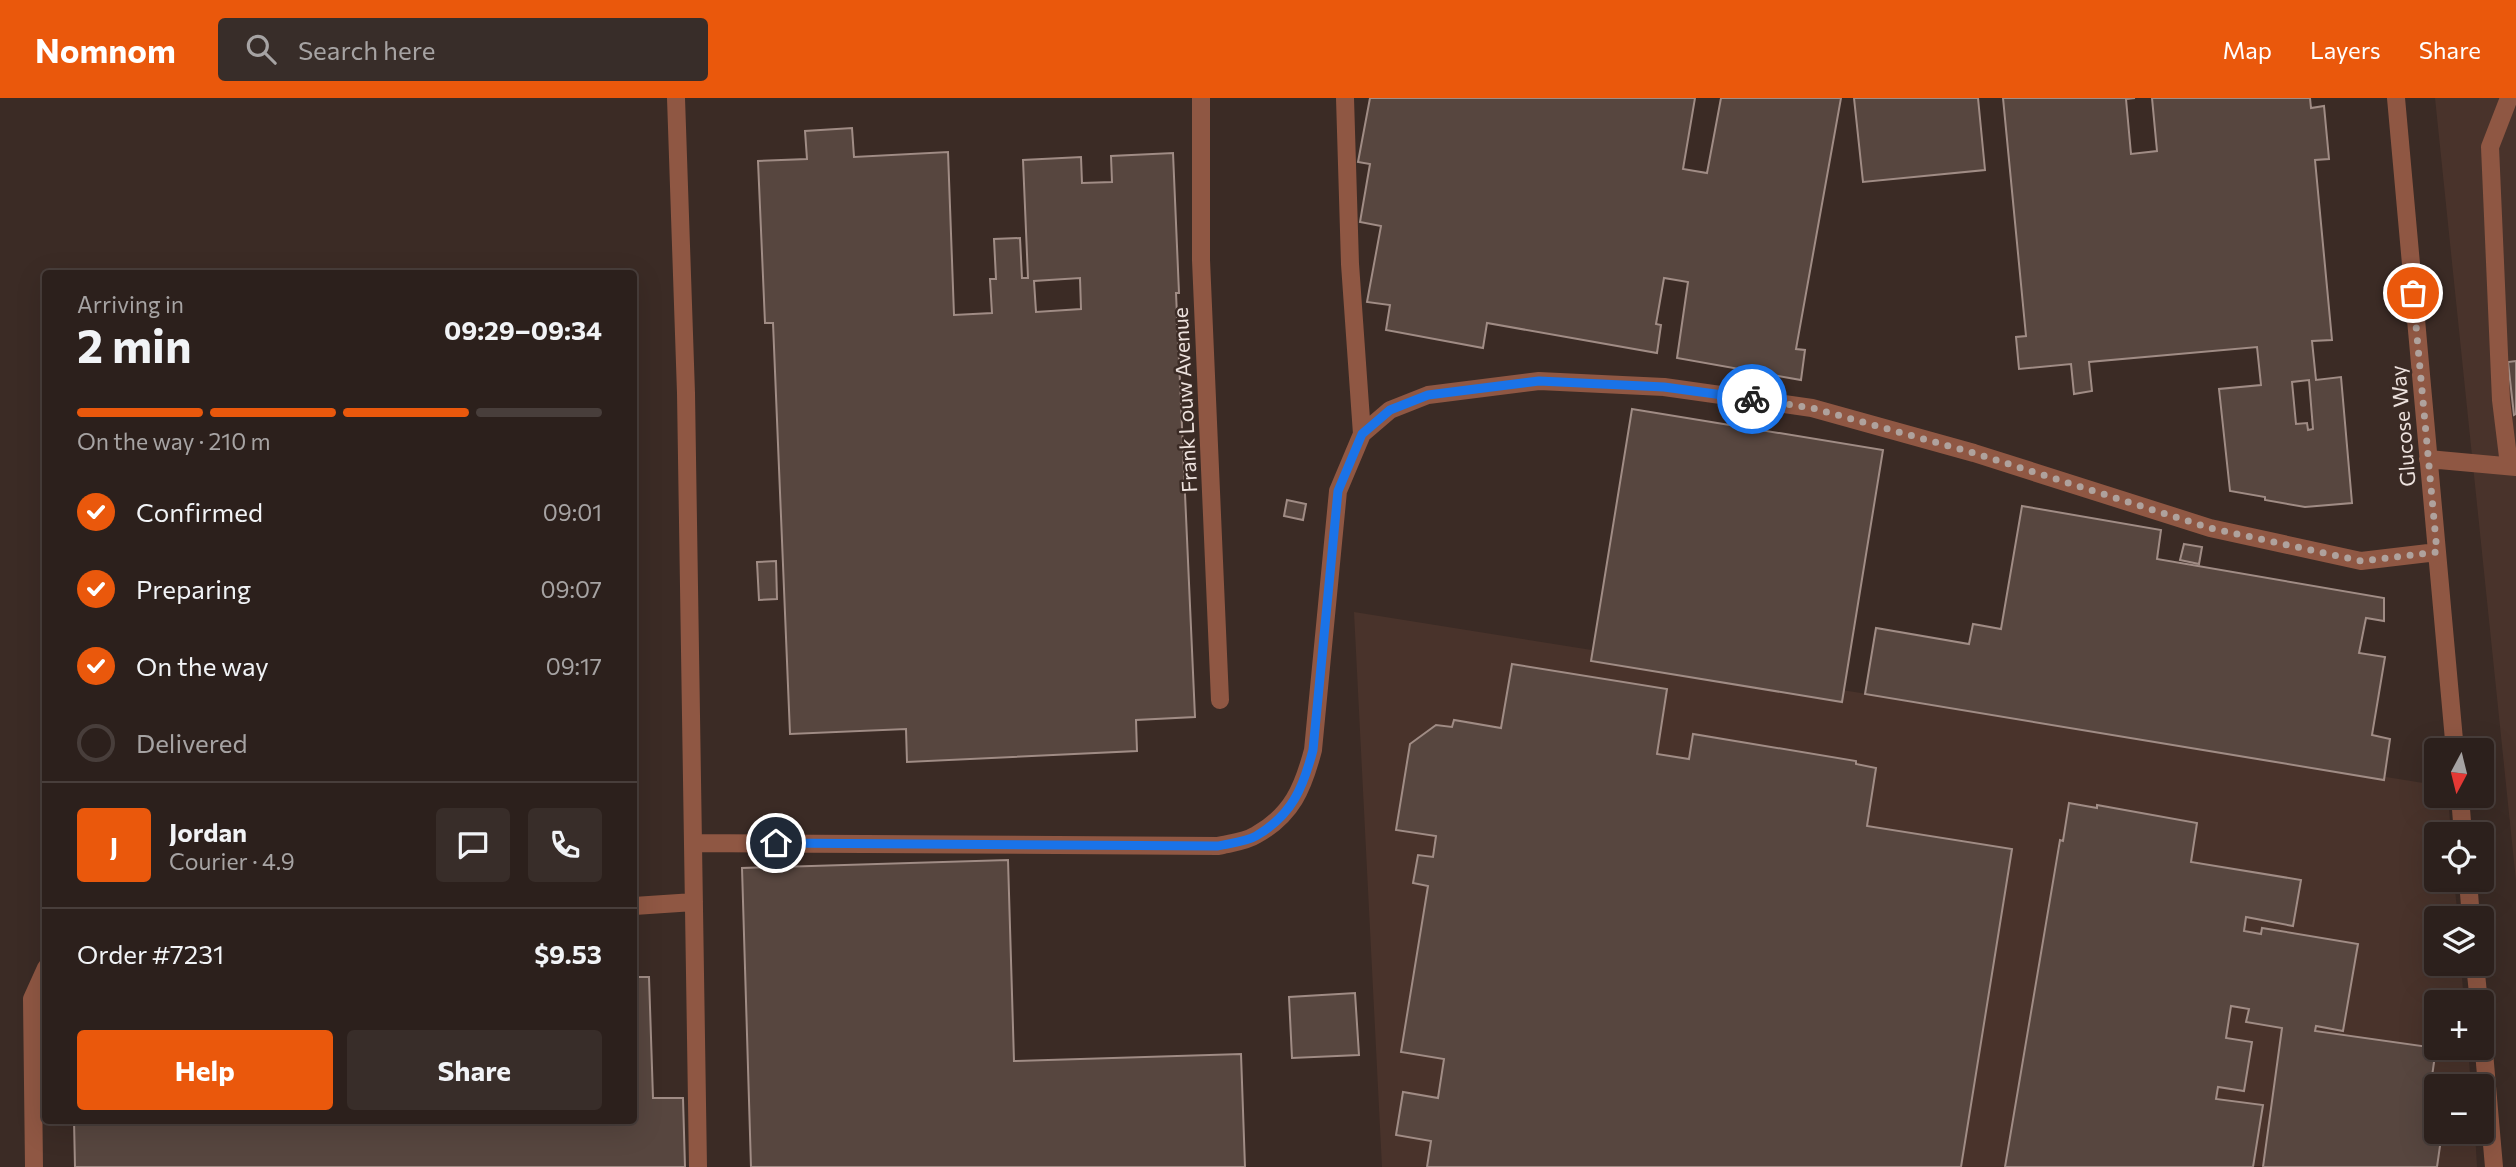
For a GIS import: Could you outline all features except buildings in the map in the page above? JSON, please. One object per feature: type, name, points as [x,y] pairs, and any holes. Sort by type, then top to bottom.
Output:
[{"type":"street","points":[[677,98],[686,406],[698,1167]]},
{"type":"street","name":"Frank Louw Avenue","points":[[1201,98],[1201,260],[1220,700]]},
{"type":"street","points":[[1345,98],[1350,264],[1362,434]]},
{"type":"street","name":"Glucose Way","points":[[2396,98],[2454,738]]},
{"type":"street","points":[[2428,459],[2513,466],[2501,387],[2490,147],[2509,98]]},
{"type":"street","points":[[693,843],[1218,846],[1254,837],[1285,813],[1303,785],[1313,750],[1338,491],[1362,434],[1390,410],[1428,395],[1539,381],[1664,387],[1812,408],[1974,453],[2210,528],[2361,561],[2437,552]]},
{"type":"street","points":[[637,906],[694,902]]},
{"type":"street","points":[[34,1167],[32,999],[42,977]]},
{"type":"street","points":[[2485,1060],[2494,1167]]},
{"type":"shaded area","points":[[2435,98],[2516,98],[2516,881]]},
{"type":"shaded area","points":[[1354,612],[2424,783],[2424,808],[2449,808],[2450,822],[2424,822],[2424,892],[2455,892],[2457,906],[2424,906],[2424,976],[2462,976],[2463,990],[2424,990],[2424,1060],[2469,1060],[2470,1074],[2424,1074],[2424,1144],[2476,1144],[2477,1167],[1382,1167]]},
{"type":"way so far","points":[[1752,399],[1812,408],[1974,453],[2210,528],[2361,561],[2437,552],[2413,293]]},
{"type":"route","points":[[776,843],[1218,846],[1254,837],[1285,813],[1303,785],[1313,750],[1338,491],[1362,434],[1390,410],[1428,395],[1539,381],[1664,387],[1752,399]]}]
